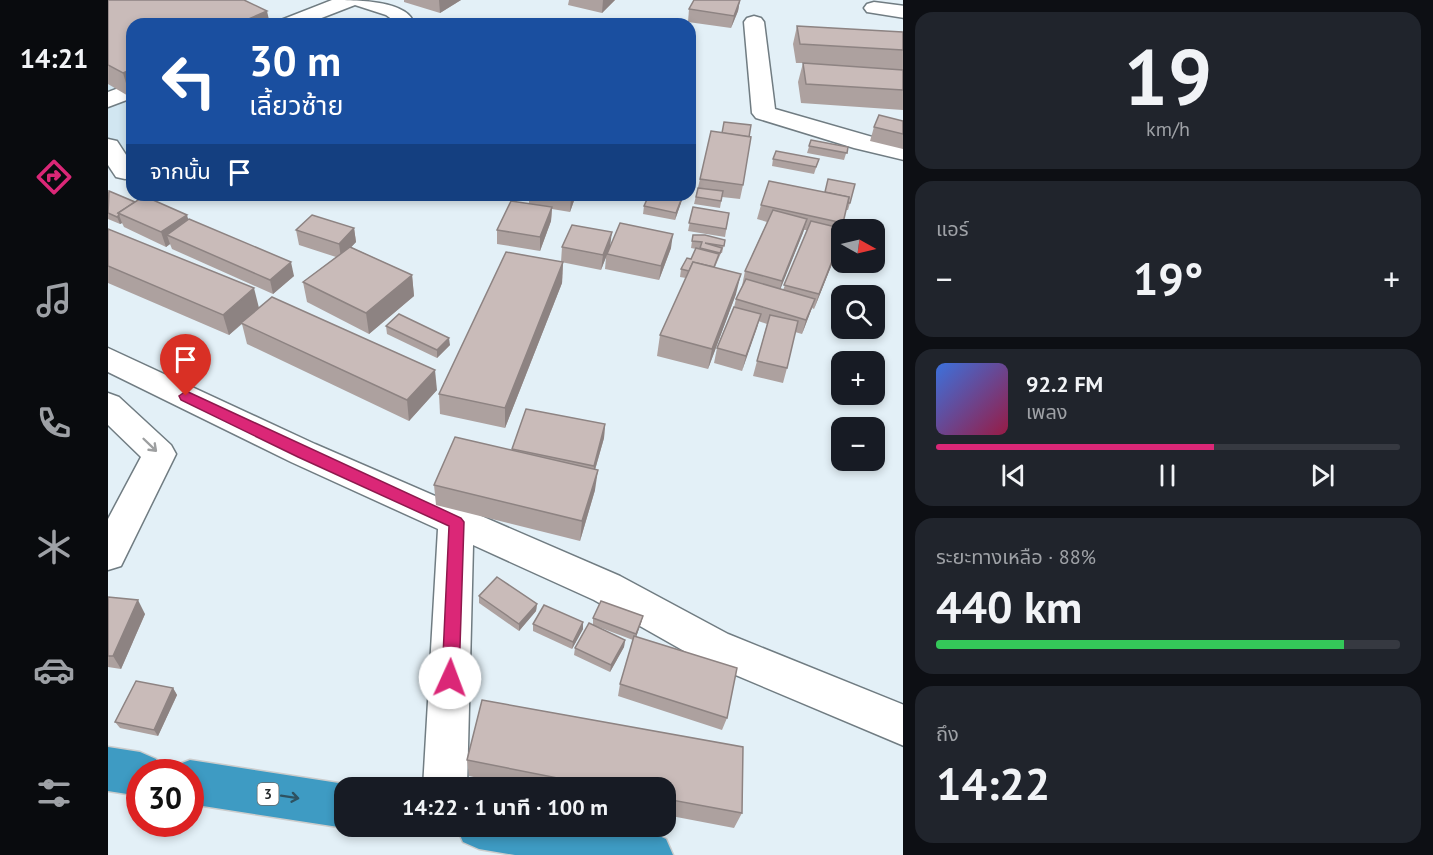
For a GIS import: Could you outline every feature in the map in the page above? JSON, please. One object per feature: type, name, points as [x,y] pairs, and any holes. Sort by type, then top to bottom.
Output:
[{"type":"highway","points":[[108,769],[126,772]]},
{"type":"highway","name":"3","points":[[204,784],[334,804]]},
{"type":"highway","points":[[543,837],[650,855]]},
{"type":"street","points":[[303,18],[349,0]]},
{"type":"street","points":[[360,0],[400,18]]},
{"type":"street","points":[[874,8],[903,12]]},
{"type":"street","points":[[754,22],[764,113],[862,144],[903,153]]},
{"type":"street","points":[[108,100],[126,92]]},
{"type":"street","points":[[108,146],[122,174]]},
{"type":"street","points":[[108,358],[303,453],[607,588],[714,647],[903,726]]},
{"type":"street","points":[[108,405],[159,454],[108,555]]},
{"type":"street","points":[[445,777],[456,522]]},
{"type":"shaded area","points":[[108,0],[126,18],[126,158],[108,165]]},
{"type":"building","points":[[108,0],[244,0],[267,11],[251,18],[126,18],[126,72],[123,73],[108,65]]},
{"type":"building","points":[[694,0],[740,0],[734,16],[689,9]]},
{"type":"building","points":[[797,26],[903,32],[903,50],[800,44]]},
{"type":"building","points":[[803,63],[903,70],[903,90],[806,84]]},
{"type":"building","points":[[879,115],[903,121],[903,134],[874,127]]},
{"type":"building","points":[[724,122],[751,125],[749,137],[722,133]]},
{"type":"building","points":[[711,131],[751,137],[743,185],[700,179]]},
{"type":"building","points":[[811,140],[848,147],[847,153],[809,146]]},
{"type":"building","points":[[776,151],[819,159],[816,167],[773,159]]},
{"type":"building","points":[[828,179],[855,184],[850,203],[848,203],[849,197],[825,192]]},
{"type":"building","points":[[769,181],[849,197],[844,219],[831,220],[761,205]]},
{"type":"building","points":[[698,188],[723,191],[721,201],[696,197]]},
{"type":"building","points":[[109,191],[126,198],[126,201],[135,202],[118,213],[117,217],[108,213]]},
{"type":"building","points":[[136,201],[155,201],[187,215],[161,232],[118,213]]},
{"type":"building","points":[[511,201],[552,207],[540,237],[497,230]]},
{"type":"building","points":[[646,201],[681,201],[676,213],[644,206]]},
{"type":"building","points":[[693,207],[729,213],[726,229],[689,223]]},
{"type":"building","points":[[773,210],[807,219],[782,281],[745,271]]},
{"type":"building","points":[[312,215],[354,228],[339,244],[296,230]]},
{"type":"building","points":[[189,219],[291,262],[270,280],[167,235]]},
{"type":"building","points":[[811,221],[831,226],[831,264],[819,294],[784,285]]},
{"type":"building","points":[[620,223],[673,234],[661,266],[607,254]]},
{"type":"building","points":[[572,225],[612,232],[603,255],[562,247]]},
{"type":"building","points":[[108,229],[254,288],[223,315],[108,266]]},
{"type":"building","points":[[693,235],[705,235],[725,240],[724,246],[705,243],[722,248],[720,253],[700,248],[702,242],[692,241]]},
{"type":"building","points":[[350,247],[412,275],[366,313],[303,282]]},
{"type":"building","points":[[696,248],[719,254],[714,267],[693,262],[689,271],[681,269],[687,258],[691,259]]},
{"type":"building","points":[[506,252],[563,262],[505,408],[439,394]]},
{"type":"building","points":[[693,262],[741,274],[712,349],[660,335]]},
{"type":"building","points":[[746,279],[815,299],[806,320],[736,299]]},
{"type":"building","points":[[272,297],[435,370],[407,400],[241,323]]},
{"type":"building","points":[[734,307],[761,314],[746,356],[717,348]]},
{"type":"building","points":[[399,314],[449,338],[437,350],[386,326]]},
{"type":"building","points":[[770,315],[798,321],[787,368],[757,361]]},
{"type":"building","points":[[526,409],[605,424],[594,466],[512,449]]},
{"type":"building","points":[[455,437],[598,470],[582,521],[434,485]]},
{"type":"building","points":[[497,577],[537,604],[519,624],[479,596]]},
{"type":"building","points":[[108,597],[138,600],[113,656],[108,656]]},
{"type":"building","points":[[601,601],[643,616],[636,634],[593,618]]},
{"type":"building","points":[[544,605],[583,622],[573,642],[533,624]]},
{"type":"building","points":[[589,623],[625,640],[611,665],[575,648]]},
{"type":"building","points":[[634,636],[737,668],[727,718],[620,684]]},
{"type":"building","points":[[136,681],[173,688],[154,730],[115,722]]},
{"type":"building","points":[[482,700],[743,747],[742,813],[676,801],[676,777],[553,777],[467,760]]},
{"type":"route","points":[[186,396],[303,453],[456,522],[450,678]]}]
